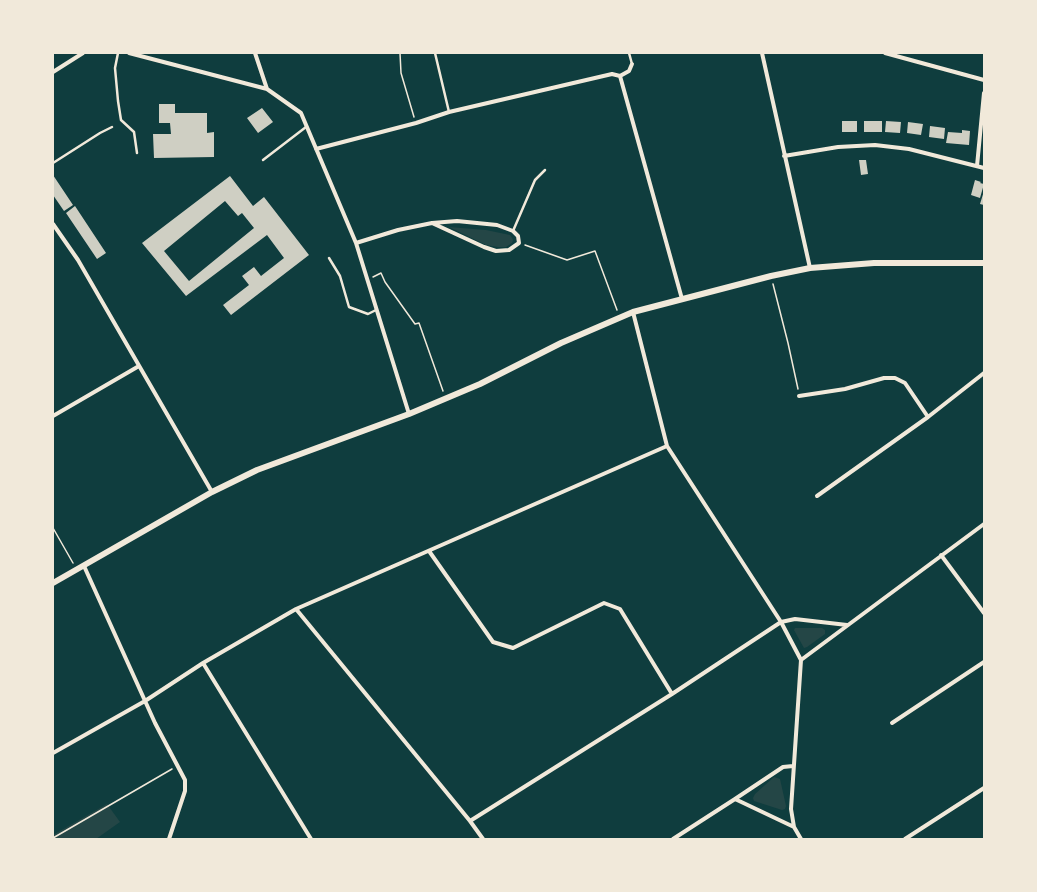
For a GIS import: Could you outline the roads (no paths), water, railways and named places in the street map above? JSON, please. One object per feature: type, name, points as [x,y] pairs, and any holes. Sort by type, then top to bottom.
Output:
[{"type":"street","points":[[53,72],[83,53]]},
{"type":"street","points":[[129,53],[267,88],[301,114],[356,243],[409,414]]},
{"type":"street","points":[[255,53],[267,88]]},
{"type":"street","points":[[762,53],[810,268]]},
{"type":"street","points":[[885,53],[984,80]]},
{"type":"street","points":[[316,149],[416,123],[450,112],[612,74],[620,76],[629,71],[632,64]]},
{"type":"street","points":[[620,76],[682,299]]},
{"type":"street","points":[[977,166],[984,94]]},
{"type":"street","points":[[784,156],[838,147],[876,146],[909,149],[984,168]]},
{"type":"street","points":[[356,243],[398,230],[432,223],[457,221],[497,225],[513,231],[518,236],[519,243],[508,250],[496,251],[432,223]]},
{"type":"street","points":[[53,224],[78,260],[212,492]]},
{"type":"street","points":[[53,583],[212,492],[257,470],[409,414],[480,384],[562,343],[633,312],[771,276],[810,268],[874,263],[984,263]]},
{"type":"street","points":[[633,312],[667,446],[781,622],[801,660],[791,809],[794,827],[802,839]]},
{"type":"street","points":[[53,416],[139,366]]},
{"type":"street","points":[[817,496],[928,416],[984,373]]},
{"type":"street","points":[[799,396],[844,389],[884,378],[895,378],[905,384],[928,416]]},
{"type":"street","points":[[53,753],[145,701],[203,664],[296,609],[667,446]]},
{"type":"street","points":[[801,660],[984,524]]},
{"type":"street","points":[[429,551],[492,642],[513,648],[604,603],[620,609],[672,694]]},
{"type":"street","points":[[941,555],[984,613]]},
{"type":"street","points":[[84,566],[155,723],[185,780],[185,791],[169,839]]},
{"type":"street","points":[[296,609],[470,821],[483,839]]},
{"type":"street","points":[[470,821],[672,694],[781,622],[795,619],[847,625]]},
{"type":"street","points":[[892,723],[984,662]]},
{"type":"street","points":[[203,664],[311,839]]},
{"type":"street","points":[[673,839],[783,767],[794,766]]},
{"type":"street","points":[[905,839],[984,788]]},
{"type":"street","points":[[735,799],[794,827]]},
{"type":"lane","points":[[118,53],[115,68],[121,120],[134,132],[137,153]]},
{"type":"lane","points":[[436,53],[450,112]]},
{"type":"lane","points":[[629,53],[632,64]]},
{"type":"lane","points":[[53,163],[112,127]]},
{"type":"lane","points":[[263,160],[306,127]]},
{"type":"lane","points":[[513,231],[535,180],[545,170]]},
{"type":"lane","points":[[330,258],[340,276],[350,307],[368,314],[377,310]]}]
